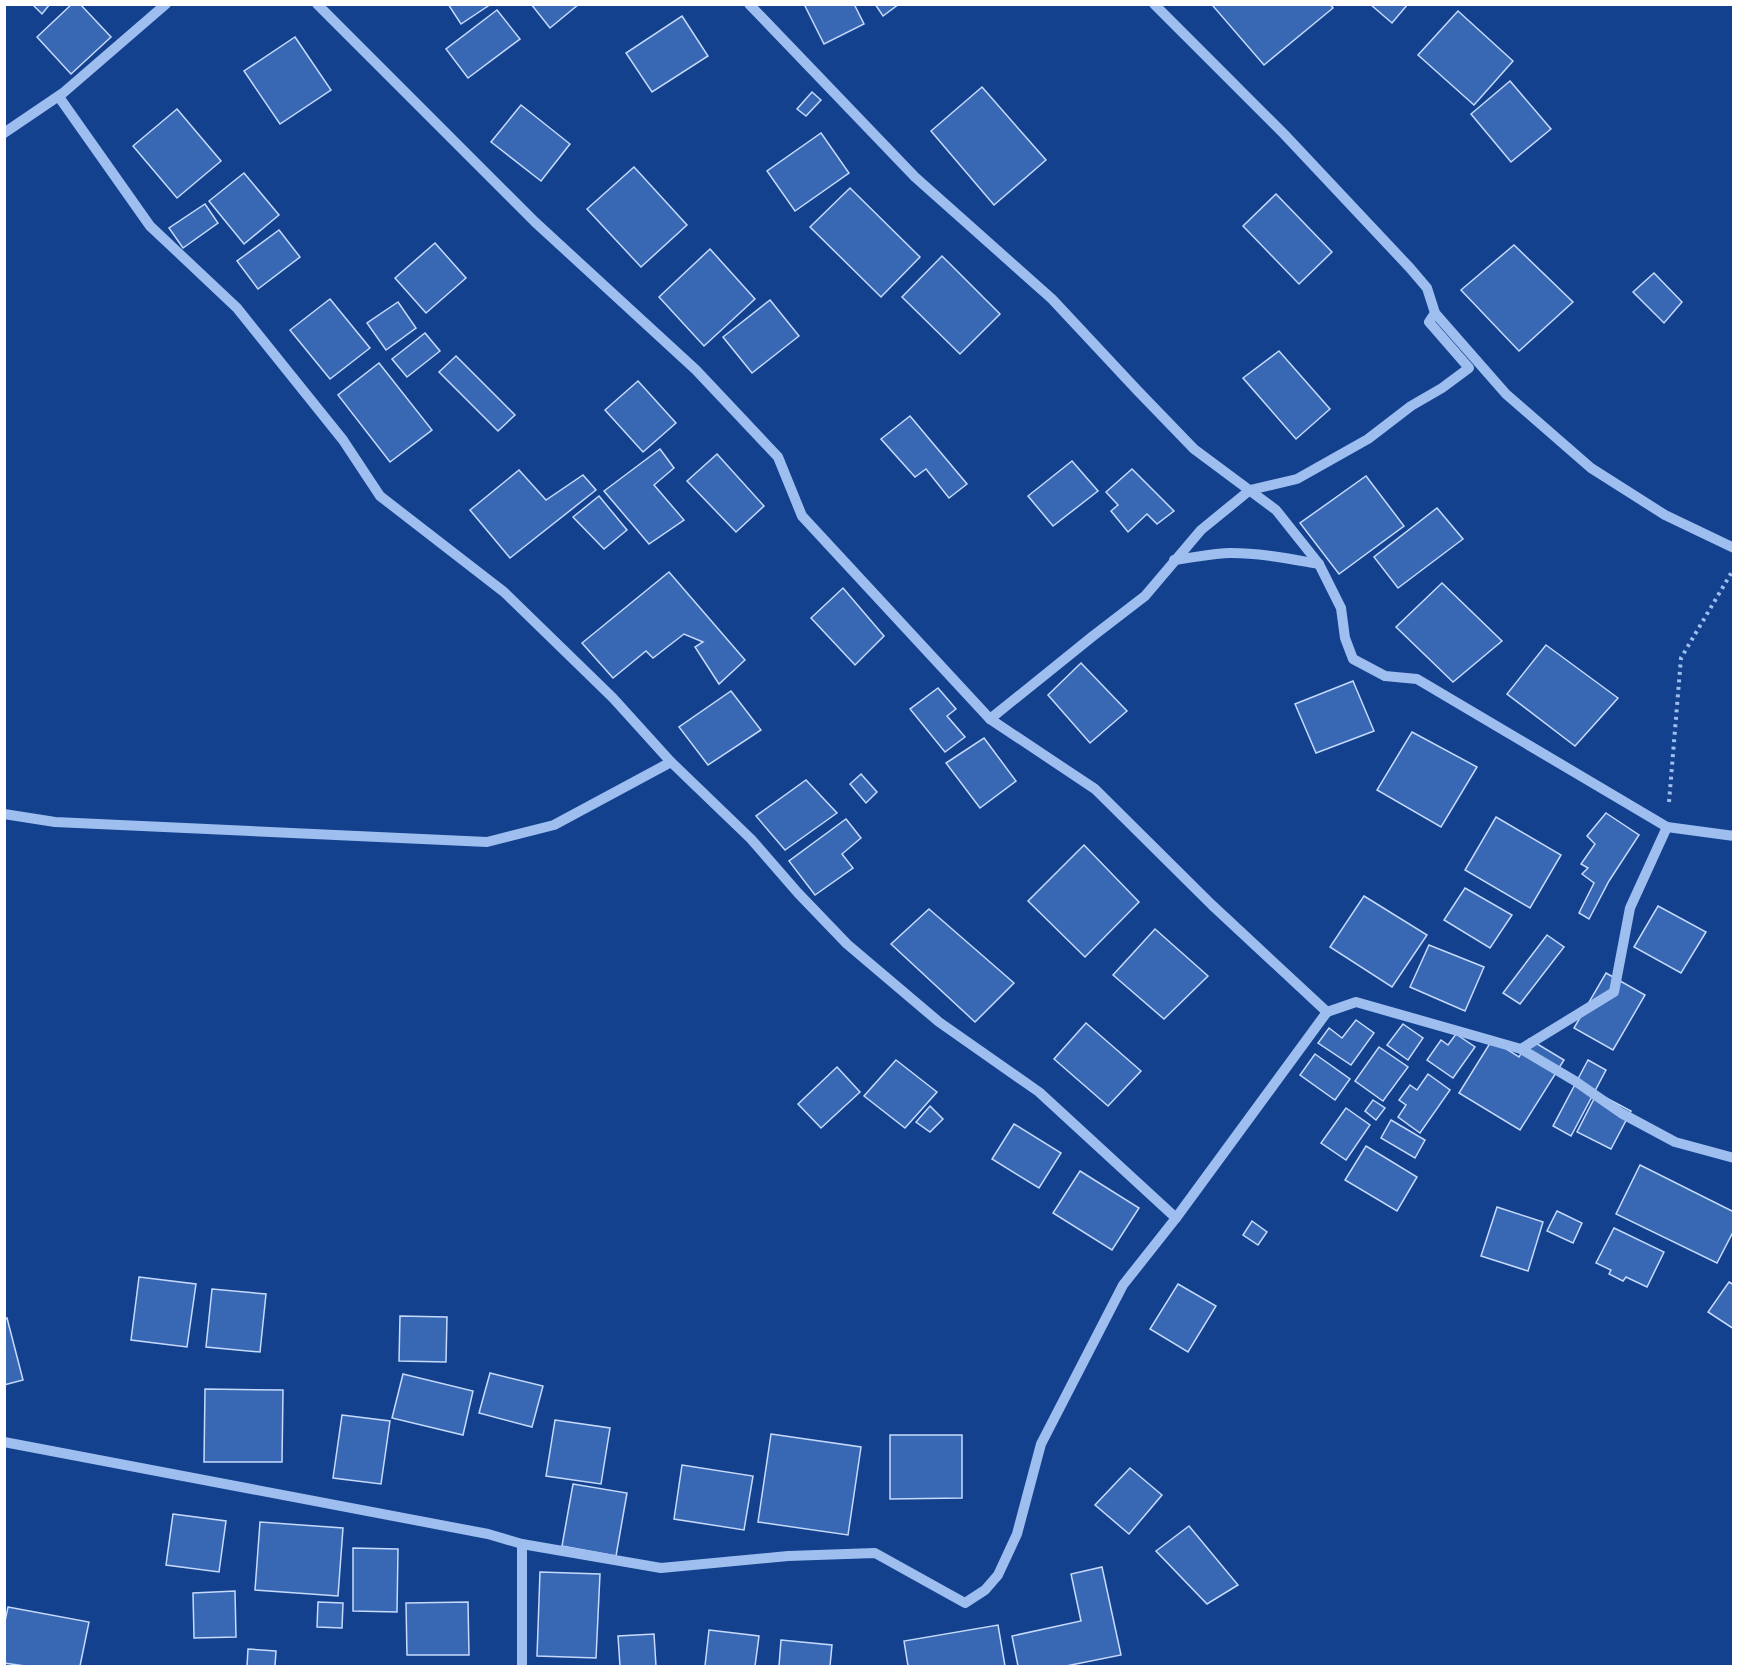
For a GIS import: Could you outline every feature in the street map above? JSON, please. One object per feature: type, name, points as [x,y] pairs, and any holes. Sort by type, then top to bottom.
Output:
[{"type":"street","points":[[4,133],[58,97],[166,4]]},
{"type":"street","points":[[317,4],[535,222],[696,370],[778,457],[802,516],[990,719],[1095,789],[1212,905],[1328,1012]]},
{"type":"street","points":[[748,4],[915,177],[1052,299],[1194,448],[1276,510],[1320,564],[1341,608],[1345,638],[1353,659],[1385,676],[1417,679],[1667,827],[1734,836]]},
{"type":"street","points":[[1154,4],[1284,134],[1410,268],[1427,288],[1436,313],[1506,394],[1591,468],[1665,515],[1734,548]]},
{"type":"street","points":[[58,97],[150,226],[237,308],[343,440],[380,496],[504,592],[613,698],[671,762],[751,839],[847,944],[939,1022],[1039,1092],[1176,1218]]},
{"type":"street","points":[[990,719],[1145,596],[1201,530],[1250,490],[1297,479],[1368,440],[1411,406],[1442,388],[1469,368],[1429,322],[1436,313]]},
{"type":"street","points":[[1174,560],[1239,553],[1272,555],[1320,564]]},
{"type":"street","points":[[4,814],[55,822],[488,842],[554,825],[671,762]]},
{"type":"street","points":[[1521,1049],[1614,992],[1630,908],[1667,827]]},
{"type":"street","points":[[4,1442],[488,1534],[522,1544],[661,1568],[788,1556],[874,1553],[965,1603],[985,1590],[998,1575],[1017,1534],[1041,1444],[1123,1285],[1176,1218],[1328,1012],[1356,1002],[1521,1049],[1575,1081],[1621,1113],[1675,1142],[1734,1158]]},
{"type":"street","points":[[522,1544],[522,1666]]},
{"type":"path","points":[[1667,827],[1682,658],[1734,570]]},
{"type":"building","points":[[32,4],[50,4],[42,14]]},
{"type":"building","points":[[72,4],[80,4],[111,37],[71,74],[37,37]]},
{"type":"building","points":[[448,4],[491,4],[461,24]]},
{"type":"building","points":[[531,4],[579,4],[550,28]]},
{"type":"building","points":[[804,4],[854,4],[864,24],[824,44]]},
{"type":"building","points":[[875,4],[899,4],[883,16]]},
{"type":"building","points":[[1216,4],[1330,4],[1333,8],[1264,65],[1213,6]]},
{"type":"building","points":[[1370,4],[1408,4],[1392,23]]},
{"type":"building","points":[[497,10],[520,39],[468,78],[446,49]]},
{"type":"building","points":[[1458,11],[1513,61],[1474,105],[1418,55]]},
{"type":"building","points":[[682,16],[708,56],[652,92],[626,53]]},
{"type":"building","points":[[295,37],[331,90],[280,124],[244,71]]},
{"type":"building","points":[[1510,81],[1551,129],[1511,162],[1471,114]]},
{"type":"building","points":[[982,87],[1046,160],[994,205],[931,131]]},
{"type":"building","points":[[812,92],[821,100],[806,116],[797,109]]},
{"type":"building","points":[[521,105],[570,144],[541,181],[491,142]]},
{"type":"building","points":[[177,109],[221,161],[177,198],[133,146]]},
{"type":"building","points":[[821,133],[849,173],[795,211],[767,171]]},
{"type":"building","points":[[634,167],[687,225],[641,267],[587,209]]},
{"type":"building","points":[[244,173],[279,215],[244,244],[209,201]]},
{"type":"building","points":[[850,188],[920,257],[881,297],[810,227]]},
{"type":"building","points":[[1276,194],[1332,252],[1299,284],[1243,226]]},
{"type":"building","points":[[205,204],[218,223],[183,248],[169,228]]},
{"type":"building","points":[[279,230],[300,257],[258,289],[237,261]]},
{"type":"building","points":[[435,243],[466,278],[426,313],[395,278]]},
{"type":"building","points":[[1514,245],[1573,302],[1519,351],[1461,290]]},
{"type":"building","points":[[710,249],[755,299],[704,346],[659,297]]},
{"type":"building","points":[[942,256],[1000,314],[960,354],[902,297]]},
{"type":"building","points":[[1654,273],[1682,302],[1664,323],[1633,292]]},
{"type":"building","points":[[330,299],[370,348],[330,379],[290,330]]},
{"type":"building","points":[[770,300],[799,336],[752,373],[723,337]]},
{"type":"building","points":[[398,302],[416,328],[386,350],[367,323]]},
{"type":"building","points":[[425,333],[440,351],[407,377],[392,359]]},
{"type":"building","points":[[1279,351],[1330,409],[1296,439],[1243,378]]},
{"type":"building","points":[[456,356],[515,415],[498,431],[439,372]]},
{"type":"building","points":[[379,363],[432,430],[390,462],[338,395]]},
{"type":"building","points":[[638,381],[676,423],[643,452],[605,410]]},
{"type":"building","points":[[910,416],[967,484],[949,498],[926,469],[915,477],[881,439]]},
{"type":"building","points":[[660,449],[674,468],[654,485],[684,520],[649,544],[604,491]]},
{"type":"building","points":[[717,454],[764,506],[736,532],[687,481]]},
{"type":"building","points":[[1072,461],[1098,491],[1053,526],[1028,496]]},
{"type":"building","points":[[1132,469],[1174,511],[1157,524],[1147,514],[1128,532],[1111,511],[1118,505],[1106,492]]},
{"type":"building","points":[[519,470],[546,500],[583,475],[596,490],[510,558],[470,510]]},
{"type":"building","points":[[1366,476],[1404,526],[1339,574],[1300,523]]},
{"type":"building","points":[[599,496],[627,530],[604,549],[573,517]]},
{"type":"building","points":[[1437,508],[1463,539],[1398,588],[1374,557]]},
{"type":"building","points":[[669,572],[745,660],[719,684],[695,647],[703,642],[684,634],[653,658],[646,651],[613,678],[582,643]]},
{"type":"building","points":[[1442,583],[1502,641],[1453,682],[1396,627]]},
{"type":"building","points":[[843,588],[884,636],[855,665],[811,618]]},
{"type":"building","points":[[1546,645],[1618,698],[1575,746],[1507,694]]},
{"type":"building","points":[[1081,663],[1127,711],[1090,743],[1048,695]]},
{"type":"building","points":[[1353,681],[1374,731],[1316,753],[1295,704]]},
{"type":"building","points":[[938,688],[956,709],[947,716],[965,737],[945,752],[910,709]]},
{"type":"building","points":[[731,691],[761,730],[708,765],[679,727]]},
{"type":"building","points":[[1412,732],[1477,767],[1441,827],[1377,790]]},
{"type":"building","points":[[984,738],[1016,781],[980,808],[946,763]]},
{"type":"building","points":[[861,774],[877,792],[866,803],[850,784]]},
{"type":"building","points":[[806,780],[837,813],[785,850],[756,816]]},
{"type":"building","points":[[1606,813],[1639,835],[1609,881],[1589,919],[1579,913],[1594,883],[1582,874],[1588,868],[1581,864],[1595,844],[1587,836]]},
{"type":"building","points":[[1496,817],[1561,855],[1530,908],[1465,870]]},
{"type":"building","points":[[846,819],[861,838],[842,854],[853,868],[815,895],[789,861]]},
{"type":"building","points":[[1084,845],[1139,902],[1085,957],[1028,901]]},
{"type":"building","points":[[1465,888],[1512,915],[1490,948],[1444,920]]},
{"type":"building","points":[[1364,896],[1427,935],[1392,987],[1330,947]]},
{"type":"building","points":[[1658,906],[1706,932],[1681,973],[1634,947]]},
{"type":"building","points":[[929,909],[1014,983],[975,1022],[891,944]]},
{"type":"building","points":[[1155,929],[1208,976],[1164,1019],[1113,975]]},
{"type":"building","points":[[1547,935],[1564,947],[1520,1004],[1503,993]]},
{"type":"building","points":[[1429,945],[1484,967],[1465,1011],[1410,987]]},
{"type":"building","points":[[1606,973],[1645,995],[1613,1050],[1574,1028]]},
{"type":"building","points":[[1356,1020],[1374,1033],[1351,1065],[1318,1043],[1329,1028],[1342,1038]]},
{"type":"building","points":[[1086,1023],[1141,1071],[1108,1106],[1054,1059]]},
{"type":"building","points":[[1403,1024],[1423,1038],[1408,1060],[1387,1045]]},
{"type":"building","points":[[1456,1034],[1475,1047],[1453,1078],[1427,1060],[1441,1040],[1448,1045]]},
{"type":"building","points":[[1529,1039],[1564,1060],[1520,1130],[1459,1093],[1492,1040],[1519,1057]]},
{"type":"building","points":[[1379,1047],[1408,1067],[1383,1101],[1355,1081]]},
{"type":"building","points":[[1315,1054],[1350,1079],[1335,1100],[1300,1075]]},
{"type":"building","points":[[896,1060],[937,1092],[905,1128],[864,1096]]},
{"type":"building","points":[[1588,1060],[1606,1070],[1571,1136],[1553,1126]]},
{"type":"building","points":[[837,1067],[860,1092],[821,1128],[798,1104]]},
{"type":"building","points":[[1428,1074],[1450,1090],[1420,1133],[1398,1117],[1406,1105],[1399,1100],[1410,1085],[1417,1090]]},
{"type":"building","points":[[1597,1093],[1631,1111],[1611,1149],[1577,1132]]},
{"type":"building","points":[[1373,1100],[1385,1108],[1376,1120],[1365,1111]]},
{"type":"building","points":[[930,1106],[943,1119],[930,1132],[916,1122]]},
{"type":"building","points":[[1346,1108],[1370,1125],[1346,1160],[1321,1143]]},
{"type":"building","points":[[1391,1120],[1425,1140],[1415,1158],[1381,1138]]},
{"type":"building","points":[[1014,1124],[1061,1153],[1039,1188],[992,1159]]},
{"type":"building","points":[[1366,1146],[1417,1177],[1397,1211],[1345,1180]]},
{"type":"building","points":[[1640,1165],[1734,1212],[1734,1230],[1717,1263],[1616,1214]]},
{"type":"building","points":[[1080,1171],[1139,1208],[1112,1250],[1053,1213]]},
{"type":"building","points":[[1497,1207],[1543,1222],[1528,1271],[1481,1256]]},
{"type":"building","points":[[1557,1211],[1582,1223],[1573,1243],[1547,1231]]},
{"type":"building","points":[[1252,1221],[1267,1232],[1258,1245],[1243,1235]]},
{"type":"building","points":[[1614,1228],[1664,1252],[1647,1287],[1626,1277],[1623,1281],[1609,1274],[1611,1270],[1596,1263]]},
{"type":"building","points":[[139,1277],[196,1284],[187,1347],[131,1340]]},
{"type":"building","points":[[1729,1282],[1734,1285],[1734,1329],[1708,1312]]},
{"type":"building","points":[[1178,1284],[1216,1306],[1188,1352],[1150,1329]]},
{"type":"building","points":[[212,1289],[266,1294],[260,1352],[206,1347]]},
{"type":"building","points":[[400,1316],[447,1317],[446,1362],[399,1361]]},
{"type":"building","points":[[7,1318],[23,1380],[4,1385],[4,1319]]},
{"type":"building","points":[[490,1373],[543,1386],[532,1427],[479,1413]]},
{"type":"building","points":[[403,1374],[473,1391],[463,1435],[392,1418]]},
{"type":"building","points":[[205,1389],[283,1390],[282,1462],[204,1462]]},
{"type":"building","points":[[342,1415],[390,1421],[381,1484],[333,1478]]},
{"type":"building","points":[[555,1420],[610,1428],[601,1484],[546,1476]]},
{"type":"building","points":[[771,1434],[861,1447],[848,1535],[758,1522]]},
{"type":"building","points":[[890,1435],[962,1435],[962,1498],[890,1499]]},
{"type":"building","points":[[682,1465],[753,1476],[744,1530],[674,1519]]},
{"type":"building","points":[[1130,1468],[1162,1495],[1129,1534],[1095,1505]]},
{"type":"building","points":[[573,1484],[627,1493],[616,1556],[562,1546]]},
{"type":"building","points":[[173,1514],[226,1521],[219,1572],[166,1565]]},
{"type":"building","points":[[260,1522],[343,1528],[338,1596],[255,1590]]},
{"type":"building","points":[[1189,1526],[1238,1585],[1207,1604],[1156,1551]]},
{"type":"building","points":[[353,1548],[398,1549],[397,1612],[353,1611]]},
{"type":"building","points":[[1102,1567],[1121,1655],[1066,1666],[1018,1666],[1012,1636],[1081,1621],[1071,1574]]},
{"type":"building","points":[[540,1572],[600,1574],[596,1658],[537,1656]]},
{"type":"building","points":[[235,1591],[236,1637],[194,1638],[193,1593]]},
{"type":"building","points":[[318,1602],[343,1603],[342,1628],[317,1627]]},
{"type":"building","points":[[468,1602],[469,1655],[407,1655],[406,1603]]},
{"type":"building","points":[[8,1607],[89,1622],[80,1666],[25,1666],[4,1663],[4,1626]]},
{"type":"building","points":[[998,1625],[1005,1666],[908,1666],[904,1641]]},
{"type":"building","points":[[709,1630],[759,1636],[755,1666],[705,1666]]},
{"type":"building","points":[[654,1634],[656,1666],[620,1666],[618,1636]]},
{"type":"building","points":[[781,1640],[832,1645],[830,1666],[779,1666]]},
{"type":"building","points":[[248,1649],[276,1651],[275,1666],[247,1666]]}]
